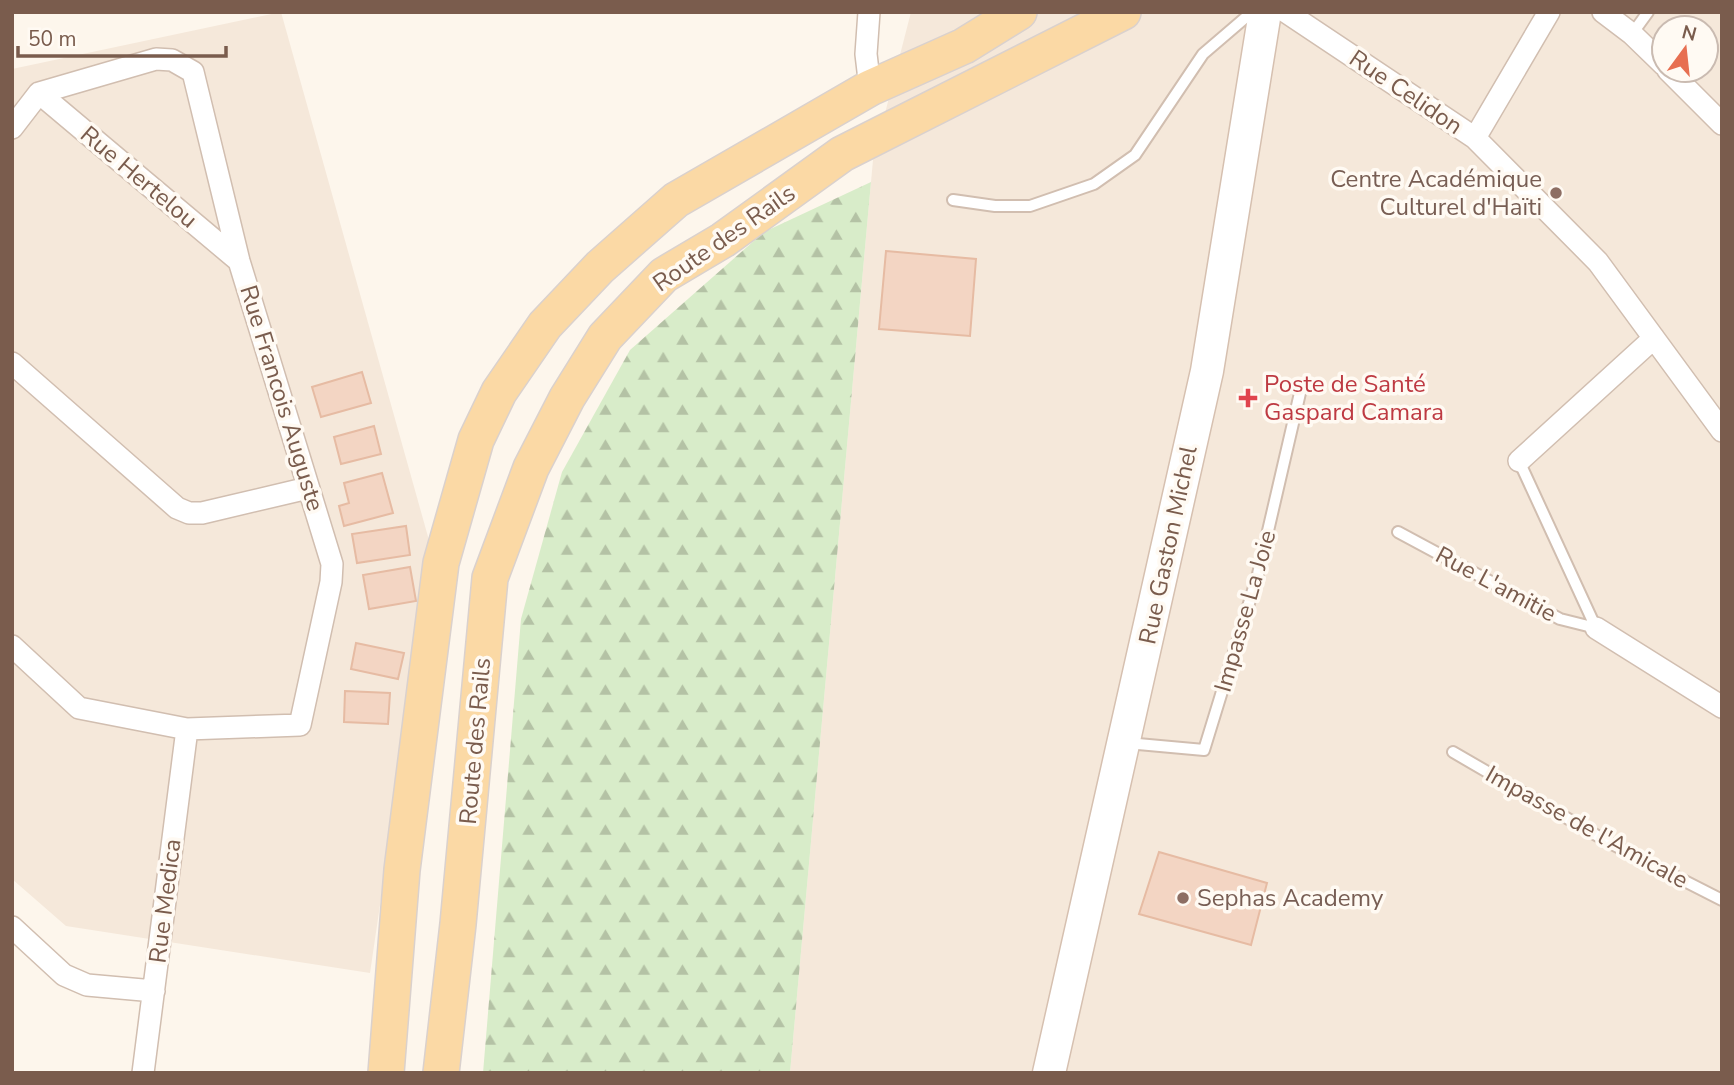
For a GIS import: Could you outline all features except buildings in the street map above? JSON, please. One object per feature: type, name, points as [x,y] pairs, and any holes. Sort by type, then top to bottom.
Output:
[{"type":"main road","name":"Route des Rails","points":[[386,1073],[402,870],[441,563],[476,440],[499,392],[545,325],[600,267],[676,200],[870,88],[964,46],[1019,12]]},
{"type":"main road","name":"Route des Rails","points":[[441,1073],[460,910],[490,578],[531,468],[566,398],[605,337],[664,275],[723,240],[842,154],[1123,12]]},
{"type":"street","points":[[869,12],[866,54],[870,88]]},
{"type":"street","name":"Rue Gaston Michel","points":[[1049,1073],[1207,371],[1265,12]]},
{"type":"street","name":"Rue Celidon","points":[[1286,12],[1475,138],[1549,12]]},
{"type":"street","points":[[1603,12],[1650,51]]},
{"type":"street","name":"Rue Francois Auguste","points":[[39,93],[156,59],[172,60],[193,72],[239,261],[332,564],[331,582],[300,725],[187,729]]},
{"type":"street","points":[[1682,84],[1722,124]]},
{"type":"street","points":[[12,128],[39,93]]},
{"type":"street","name":"Rue Hertelou","points":[[39,93],[239,261]]},
{"type":"street","points":[[1475,138],[1598,262],[1722,431]]},
{"type":"street","points":[[1519,461],[1654,338]]},
{"type":"street","points":[[12,363],[177,508],[189,513],[202,513],[308,488]]},
{"type":"street","points":[[1596,628],[1722,707]]},
{"type":"street","points":[[12,646],[79,708],[187,729]]},
{"type":"street","name":"Rue Medica","points":[[143,1073],[187,729]]},
{"type":"street","points":[[12,927],[64,975],[87,985],[154,991]]},
{"type":"lane","points":[[953,200],[995,206],[1030,205],[1094,184],[1135,155],[1203,54],[1252,12]]},
{"type":"lane","points":[[1632,34],[1648,12]]},
{"type":"lane","name":"Impasse La Joie","points":[[1124,743],[1205,750],[1258,574],[1300,393]]},
{"type":"lane","points":[[1519,461],[1596,628]]},
{"type":"lane","name":"Rue L'amitie","points":[[1398,532],[1560,619],[1596,628]]},
{"type":"lane","name":"Impasse de l'Amicale","points":[[1453,752],[1608,842],[1722,900]]},
{"type":"shaded area","points":[[281,12],[432,551],[370,973],[66,926],[12,879],[12,69]]},
{"type":"shaded area","points":[[911,12],[1722,12],[1722,1073],[790,1073],[873,160]]},
{"type":"green space","points":[[871,182],[790,1073],[483,1073],[521,619],[562,472],[630,350],[764,232]]},
{"type":"place","name":"Centre Académique Culturel d'Haïti","points":[[1556,193]]},
{"type":"place","name":"Poste de Santé Gaspard Camara","points":[[1248,398]]},
{"type":"place","name":"Sephas Academy","points":[[1183,898]]}]
